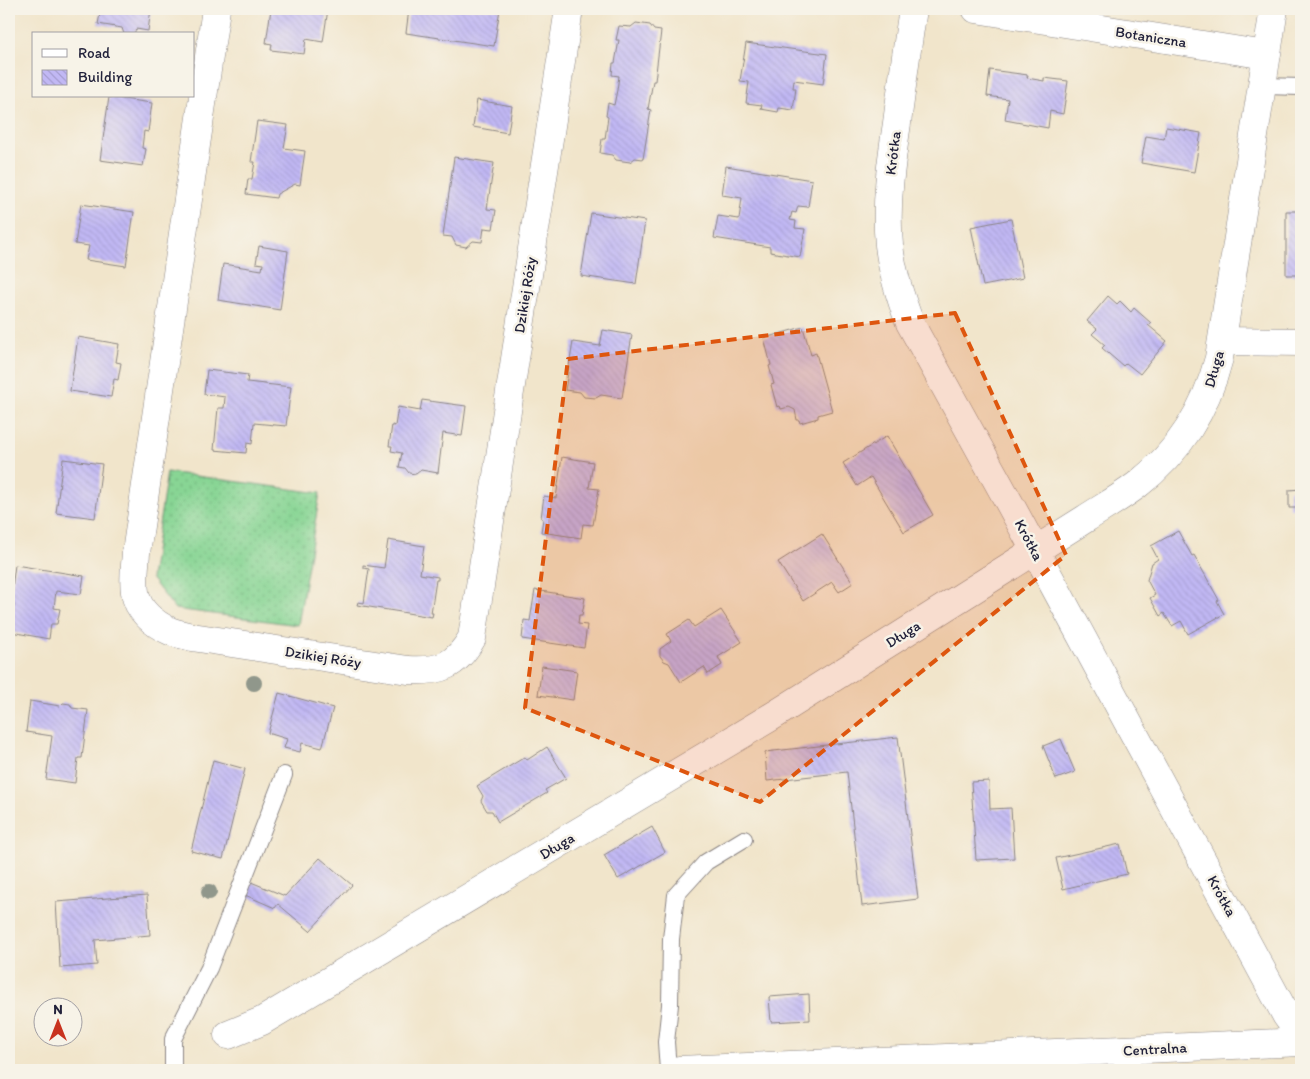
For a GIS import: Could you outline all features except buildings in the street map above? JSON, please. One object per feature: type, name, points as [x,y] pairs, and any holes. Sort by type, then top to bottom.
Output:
[{"type":"street","name":"Dzikiej Róży","points":[[216,9],[136,553],[135,594],[139,606],[148,616],[171,632],[192,637],[408,670],[426,671],[450,663],[461,655],[472,638],[569,9]]},
{"type":"street","name":"Krótka","points":[[913,9],[888,201],[889,243],[902,302],[910,323],[1282,1006],[1301,1036]]},
{"type":"street","name":"Botaniczna","points":[[976,9],[1266,54]]},
{"type":"street","name":"Długa","points":[[228,1034],[262,1022],[776,714],[1035,551],[1152,473],[1169,456],[1195,419],[1214,379],[1222,341],[1274,9]]},
{"type":"street","points":[[1222,341],[1301,342]]},
{"type":"street","name":"Centralna","points":[[679,1070],[1301,1042]]},
{"type":"lane","points":[[1262,86],[1301,86]]},
{"type":"lane","points":[[173,1070],[173,1039],[209,968],[284,774]]},
{"type":"lane","points":[[668,1070],[666,1042],[670,1005],[671,939],[676,895],[706,862],[744,839]]},
{"type":"highlighted area","points":[[955,313],[1066,555],[760,802],[525,708],[568,359]]},
{"type":"green space","points":[[167,472],[320,493],[298,625],[175,609],[151,578]]}]
